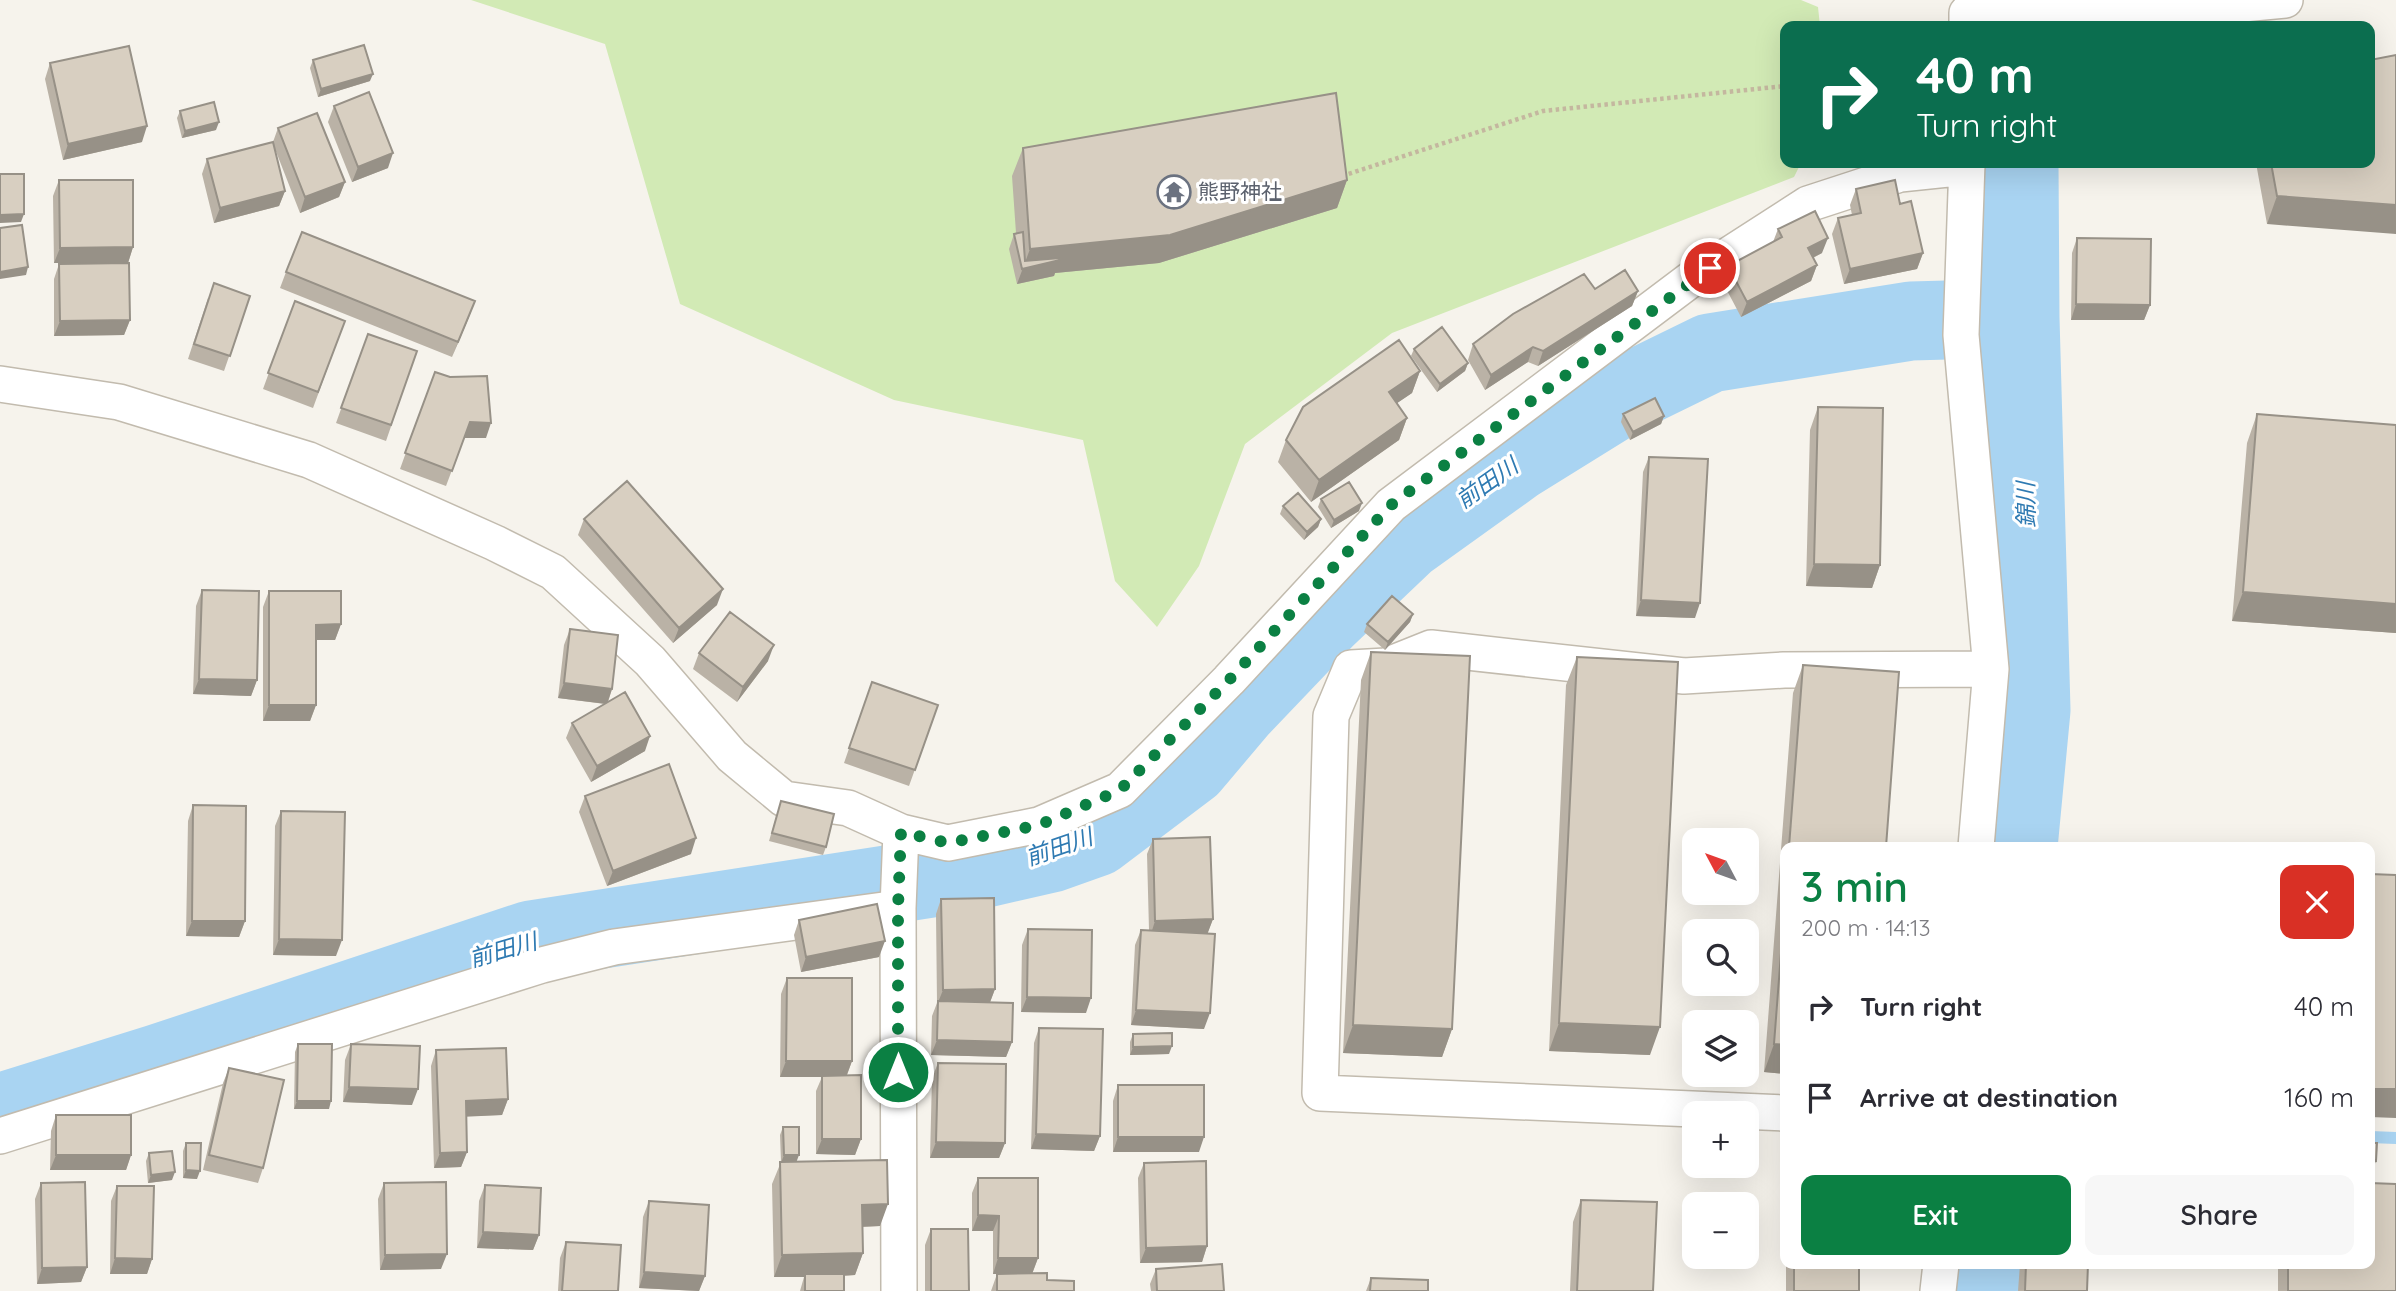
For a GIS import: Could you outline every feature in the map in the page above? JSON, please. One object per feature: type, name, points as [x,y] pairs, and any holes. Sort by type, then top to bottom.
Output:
[{"type":"street","points":[[1967,13],[2040,4],[2178,10],[2285,0]]},
{"type":"street","points":[[0,384],[119,401],[309,460],[519,555],[553,572],[650,661],[732,756],[784,799],[848,808],[901,832],[948,843],[1039,825],[1120,790],[1229,680],[1391,505],[1690,280],[1808,204],[1900,174],[1945,168]]},
{"type":"street","points":[[1967,168],[1961,335],[1991,669],[1976,842]]},
{"type":"street","points":[[1780,1113],[1320,1093],[1331,716],[1351,668],[1387,666],[1431,648],[1684,676],[1784,670],[1991,669]]},
{"type":"street","points":[[899,1291],[898,908],[901,832]]},
{"type":"street","points":[[0,1136],[542,965],[614,947],[898,908]]},
{"type":"street","points":[[1938,1291],[1940,1269]]},
{"type":"path","points":[[1340,176],[1543,111],[1780,87]]},
{"type":"green space","points":[[471,0],[1801,0],[1818,7],[1819,21],[1780,21],[1780,168],[1798,168],[1794,177],[1392,333],[1245,444],[1199,566],[1157,627],[1115,581],[1083,440],[894,400],[680,304],[605,44]]},
{"type":"building","points":[[364,45],[373,74],[321,89],[313,60]]},
{"type":"building","points":[[129,46],[147,126],[68,144],[50,63]]},
{"type":"building","points":[[2396,55],[2396,205],[2277,196],[2272,168],[2375,168],[2375,59]]},
{"type":"building","points":[[369,92],[393,153],[358,167],[334,106]]},
{"type":"building","name":"熊野神社","points":[[1336,93],[1347,180],[1170,235],[1030,249],[1023,148]]},
{"type":"building","points":[[214,102],[219,122],[185,131],[180,111]]},
{"type":"building","points":[[317,113],[345,182],[305,197],[278,128]]},
{"type":"building","points":[[273,142],[285,191],[220,208],[207,159]]},
{"type":"building","points":[[0,174],[24,174],[24,214],[0,215]]},
{"type":"building","points":[[59,180],[133,180],[133,247],[60,248]]},
{"type":"building","points":[[1895,180],[1900,204],[1911,201],[1923,253],[1850,269],[1838,218],[1861,213],[1856,189]]},
{"type":"building","points":[[1815,211],[1828,238],[1808,248],[1817,265],[1747,302],[1728,266],[1782,237],[1778,229]]},
{"type":"building","points":[[22,225],[28,267],[0,272],[0,228]]},
{"type":"building","points":[[302,232],[475,301],[458,342],[286,272]]},
{"type":"building","points":[[1023,232],[1025,261],[1060,260],[1022,269],[1014,234]]},
{"type":"building","points":[[2077,238],[2151,239],[2150,305],[2076,304]]},
{"type":"building","points":[[129,263],[130,320],[60,321],[59,264]]},
{"type":"building","points":[[1625,270],[1638,291],[1543,351],[1533,347],[1491,375],[1473,344],[1513,314],[1584,274],[1595,289]]},
{"type":"building","points":[[214,283],[250,296],[230,356],[194,344]]},
{"type":"building","points":[[295,301],[345,321],[318,392],[268,373]]},
{"type":"building","points":[[1442,327],[1468,363],[1440,384],[1414,349]]},
{"type":"building","points":[[368,334],[417,351],[391,425],[341,408]]},
{"type":"building","points":[[1399,340],[1420,371],[1389,392],[1407,418],[1319,480],[1286,440],[1303,407]]},
{"type":"building","points":[[435,372],[450,377],[487,376],[491,423],[470,422],[452,471],[405,453]]},
{"type":"building","points":[[1655,398],[1664,416],[1633,432],[1623,414]]},
{"type":"building","points":[[1818,407],[1883,408],[1880,565],[1814,564]]},
{"type":"building","points":[[2257,414],[2396,425],[2396,604],[2243,592]]},
{"type":"building","points":[[1649,457],[1708,459],[1700,603],[1641,600]]},
{"type":"building","points":[[627,481],[723,589],[679,628],[584,519]]},
{"type":"building","points":[[1349,482],[1362,503],[1334,520],[1321,499]]},
{"type":"building","points":[[1298,493],[1321,519],[1307,532],[1283,506]]},
{"type":"building","points":[[202,590],[259,591],[257,680],[199,679]]},
{"type":"building","points":[[269,591],[341,591],[341,624],[316,625],[316,705],[269,705]]},
{"type":"building","points":[[1392,596],[1413,614],[1388,642],[1367,624]]},
{"type":"building","points":[[730,612],[774,645],[743,687],[699,653]]},
{"type":"building","points":[[570,629],[618,635],[612,689],[564,683]]},
{"type":"building","points":[[1371,652],[1470,656],[1452,1029],[1353,1025]]},
{"type":"building","points":[[1577,657],[1678,662],[1660,1027],[1559,1023]]},
{"type":"building","points":[[1803,665],[1899,672],[1886,842],[1789,842]]},
{"type":"building","points":[[872,682],[938,705],[915,770],[849,748]]},
{"type":"building","points":[[625,692],[650,736],[597,766],[572,723]]},
{"type":"building","points":[[669,764],[696,838],[613,871],[585,796]]},
{"type":"building","points":[[781,801],[834,814],[826,847],[772,833]]},
{"type":"building","points":[[193,805],[246,806],[245,921],[192,921]]},
{"type":"building","points":[[281,811],[345,812],[342,940],[279,939]]},
{"type":"building","points":[[1210,837],[1213,919],[1155,921],[1153,839]]},
{"type":"building","points":[[2375,874],[2396,875],[2396,1089],[2375,1089]]},
{"type":"building","points":[[994,898],[995,989],[943,990],[941,899]]},
{"type":"building","points":[[877,904],[885,941],[806,957],[799,920]]},
{"type":"building","points":[[1028,929],[1092,930],[1091,998],[1027,997]]},
{"type":"building","points":[[1141,930],[1215,934],[1210,1013],[1136,1010]]},
{"type":"building","points":[[1780,966],[1780,1045],[1774,1044]]},
{"type":"building","points":[[787,978],[852,978],[852,1061],[786,1061]]},
{"type":"building","points":[[938,1001],[1013,1003],[1012,1042],[937,1040]]},
{"type":"building","points":[[1039,1028],[1103,1029],[1100,1136],[1036,1134]]},
{"type":"building","points":[[1172,1033],[1172,1046],[1133,1047],[1133,1034]]},
{"type":"building","points":[[298,1044],[332,1044],[331,1101],[297,1101]]},
{"type":"building","points":[[351,1044],[420,1046],[418,1089],[349,1087]]},
{"type":"building","points":[[506,1048],[508,1099],[466,1101],[467,1152],[440,1153],[436,1050]]},
{"type":"building","points":[[938,1063],[1006,1064],[1005,1143],[936,1142]]},
{"type":"building","points":[[229,1068],[284,1080],[263,1168],[209,1155]]},
{"type":"building","points":[[861,1075],[861,1139],[822,1139],[822,1076]]},
{"type":"building","points":[[1118,1085],[1204,1085],[1204,1137],[1118,1137]]},
{"type":"building","points":[[56,1115],[131,1115],[131,1155],[56,1155]]},
{"type":"building","points":[[783,1127],[799,1127],[799,1155],[784,1155]]},
{"type":"building","points":[[186,1143],[201,1143],[200,1171],[186,1170]]},
{"type":"building","points":[[172,1151],[175,1172],[151,1175],[149,1153]]},
{"type":"building","points":[[887,1160],[888,1204],[862,1205],[863,1253],[782,1255],[780,1162]]},
{"type":"building","points":[[1206,1161],[1207,1246],[1146,1248],[1144,1163]]},
{"type":"building","points":[[978,1178],[1038,1178],[1038,1258],[998,1258],[999,1216],[978,1215]]},
{"type":"building","points":[[85,1182],[87,1267],[42,1268],[41,1183]]},
{"type":"building","points":[[446,1182],[447,1254],[385,1255],[384,1183]]},
{"type":"building","points":[[2375,1183],[2396,1184],[2396,1291],[2288,1291],[2288,1269],[2375,1269]]},
{"type":"building","points":[[485,1185],[541,1188],[539,1235],[483,1232]]},
{"type":"building","points":[[117,1186],[154,1186],[152,1259],[115,1258]]},
{"type":"building","points":[[1581,1200],[1657,1202],[1653,1291],[1577,1291]]},
{"type":"building","points":[[649,1201],[709,1205],[705,1276],[644,1272]]},
{"type":"building","points":[[931,1229],[968,1229],[969,1291],[931,1291]]},
{"type":"building","points":[[566,1242],[621,1245],[618,1291],[562,1291]]},
{"type":"building","points":[[1222,1264],[1224,1291],[1157,1291],[1156,1269]]},
{"type":"building","points":[[1794,1269],[1859,1269],[1859,1291],[1794,1291]]},
{"type":"building","points":[[2026,1269],[2088,1269],[2087,1291],[2025,1291]]},
{"type":"building","points":[[1047,1273],[1047,1280],[1074,1281],[1074,1291],[997,1291],[997,1274]]},
{"type":"building","points":[[805,1274],[844,1274],[844,1291],[805,1291]]},
{"type":"building","points":[[1371,1278],[1428,1280],[1428,1291],[1370,1291]]},
{"type":"waterway","name":"錦川","points":[[2018,842],[2031,710],[2020,318],[2019,168]]},
{"type":"waterway","name":"前田川","points":[[0,1113],[531,940],[964,873],[1051,853],[1096,837],[1190,766],[1239,708],[1324,619],[1406,541],[1516,462],[1624,395],[1710,353],[1911,321],[2020,318]]},
{"type":"waterway","points":[[2375,1137],[2396,1138]]},
{"type":"waterway","name":"錦川","points":[[1981,1291],[1983,1269]]},
{"type":"place","name":"熊野神社","points":[[1174,192]]},
{"type":"route","points":[[898,1072],[901,832],[948,843],[1039,825],[1120,790],[1229,680],[1391,505],[1690,280],[1710,268]]}]
